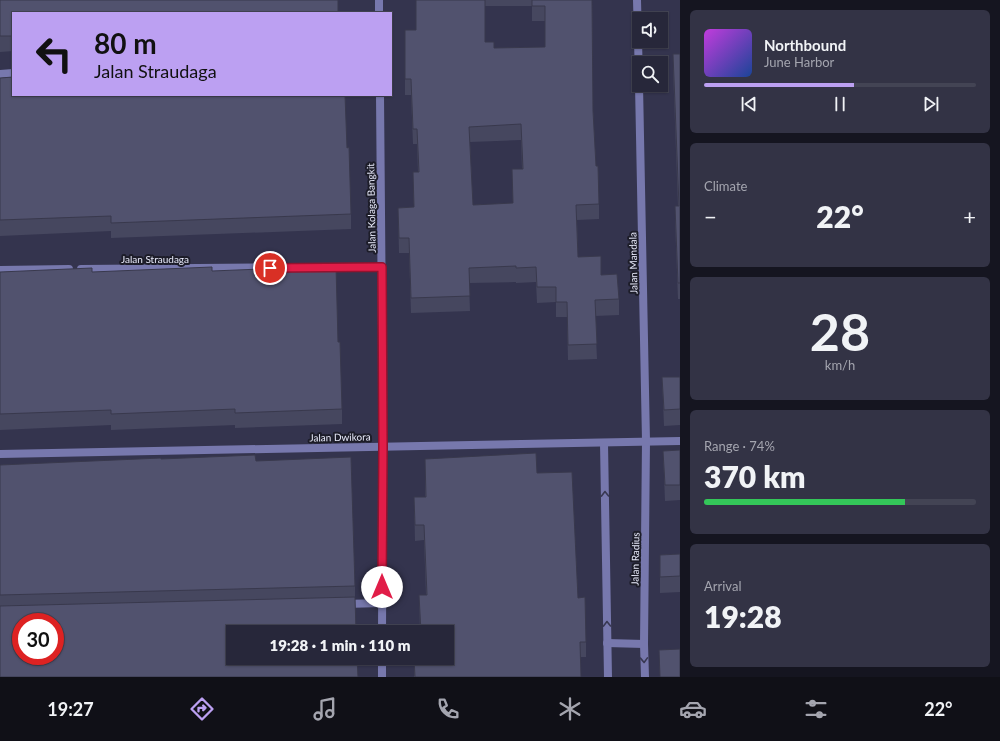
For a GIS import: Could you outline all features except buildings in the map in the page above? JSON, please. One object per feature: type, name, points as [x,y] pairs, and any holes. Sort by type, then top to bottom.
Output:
[{"type":"street","points":[[379,0],[379,12]]},
{"type":"street","points":[[638,0],[639,56]]},
{"type":"street","points":[[0,74],[12,73]]},
{"type":"street","name":"Jalan Mandala","points":[[639,92],[646,441]]},
{"type":"street","name":"Jalan Kolaga Bangkit","points":[[380,96],[383,447],[382,625]]},
{"type":"street","name":"Jalan Straudaga","points":[[0,270],[382,267]]},
{"type":"street","name":"Jalan Radius","points":[[645,677],[646,441]]},
{"type":"street","name":"Jalan Dwikora","points":[[0,454],[680,441]]},
{"type":"street","points":[[604,443],[608,677]]},
{"type":"street","points":[[334,604],[382,603]]},
{"type":"street","points":[[607,643],[644,644]]},
{"type":"street","points":[[382,665],[382,677]]},
{"type":"route","points":[[270,268],[382,267],[382,587]]}]
